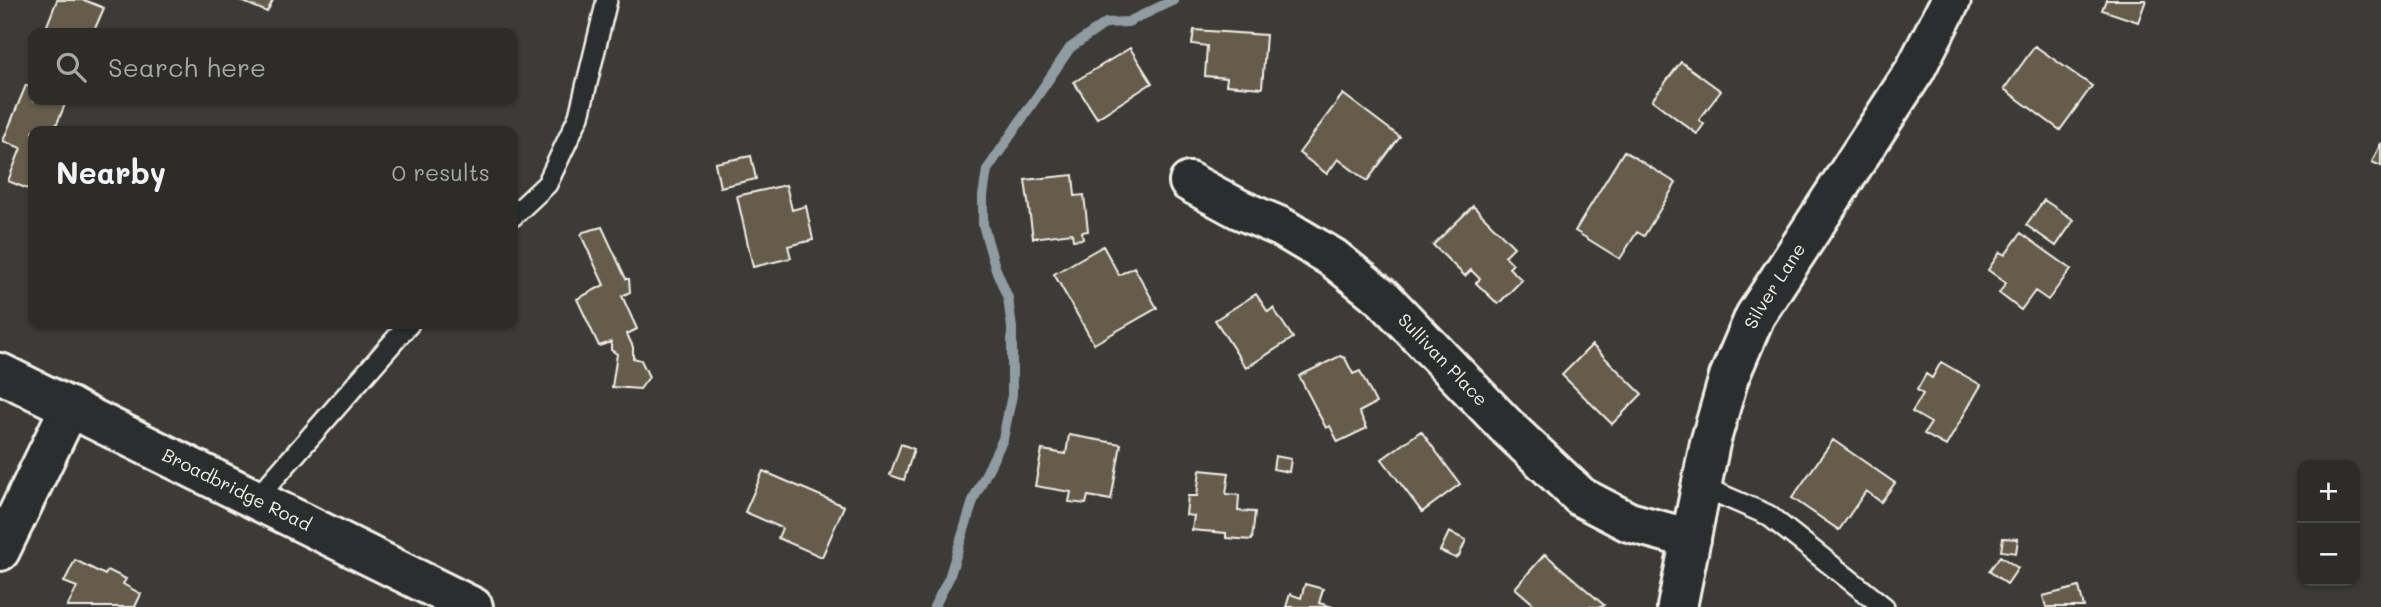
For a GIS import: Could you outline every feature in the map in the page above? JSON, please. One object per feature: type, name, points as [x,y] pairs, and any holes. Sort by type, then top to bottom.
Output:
[{"type":"street","name":"Silver Lane","points":[[1677,607],[1710,443],[1729,377],[1755,316],[1915,70],[1951,0]]},
{"type":"street","name":"Sullivan Place","points":[[1189,181],[1239,209],[1281,227],[1333,258],[1374,290],[1508,428],[1581,497],[1629,522],[1691,539]]},
{"type":"street","name":"Broadbridge Road","points":[[0,373],[473,607]]},
{"type":"street","points":[[0,551],[69,407]]},
{"type":"lane","points":[[518,211],[547,184],[579,116],[607,0]]},
{"type":"lane","points":[[256,499],[405,329]]},
{"type":"lane","points":[[1701,486],[1768,515],[1884,607]]},
{"type":"building","points":[[57,0],[84,0],[104,8],[95,28],[46,28]]},
{"type":"building","points":[[239,0],[273,0],[267,12]]},
{"type":"building","points":[[2106,0],[2146,0],[2138,22],[2102,10]]},
{"type":"building","points":[[1194,30],[1266,35],[1262,88],[1226,85],[1227,78],[1205,76],[1207,46],[1192,44]]},
{"type":"building","points":[[2035,46],[2092,86],[2060,130],[2004,89]]},
{"type":"building","points":[[1130,48],[1152,83],[1097,118],[1074,82]]},
{"type":"building","points":[[1681,62],[1721,91],[1699,120],[1704,124],[1697,134],[1652,100]]},
{"type":"building","points":[[26,85],[28,105],[65,105],[56,126],[28,126],[28,189],[8,181],[21,148],[3,141]]},
{"type":"building","points":[[1343,94],[1400,137],[1367,181],[1338,159],[1327,174],[1299,153]]},
{"type":"building","points":[[2381,143],[2381,166],[2372,162]]},
{"type":"building","points":[[1624,151],[1676,183],[1644,236],[1637,232],[1620,259],[1575,231]]},
{"type":"building","points":[[751,156],[756,179],[720,187],[715,163]]},
{"type":"building","points":[[1073,175],[1075,196],[1084,195],[1088,231],[1082,232],[1083,239],[1073,240],[1072,233],[1033,238],[1025,180]]},
{"type":"building","points":[[786,185],[792,210],[806,206],[813,240],[788,246],[791,258],[753,267],[737,196]]},
{"type":"building","points":[[2044,200],[2074,220],[2056,246],[2026,225]]},
{"type":"building","points":[[1473,206],[1514,247],[1505,256],[1513,264],[1509,268],[1522,280],[1498,304],[1476,283],[1480,279],[1471,270],[1465,276],[1433,245]]},
{"type":"building","points":[[602,227],[626,279],[629,279],[630,292],[622,296],[637,329],[627,334],[633,347],[633,358],[641,360],[649,377],[640,389],[612,387],[617,354],[611,350],[611,342],[599,346],[577,299],[604,285],[581,235]]},
{"type":"building","points":[[2021,233],[2071,269],[2048,300],[2035,291],[2021,310],[1999,293],[2006,283],[1988,270],[2000,252],[2005,255]]},
{"type":"building","points":[[1103,246],[1119,275],[1134,267],[1157,308],[1094,344],[1054,274]]},
{"type":"building","points":[[1256,294],[1268,312],[1273,308],[1293,338],[1246,368],[1215,320]]},
{"type":"building","points":[[1592,345],[1642,394],[1612,424],[1562,375]]},
{"type":"building","points":[[1340,356],[1345,358],[1353,374],[1360,371],[1376,403],[1359,412],[1367,428],[1338,442],[1330,426],[1326,428],[1299,376]]},
{"type":"building","points":[[1941,362],[1981,385],[1946,446],[1924,434],[1931,423],[1912,412],[1923,394],[1917,390],[1926,374],[1932,378]]},
{"type":"building","points":[[1421,431],[1460,484],[1422,512],[1382,459]]},
{"type":"building","points":[[1069,435],[1121,444],[1111,500],[1088,496],[1086,504],[1069,502],[1071,492],[1035,486],[1042,450],[1066,454]]},
{"type":"building","points":[[1833,440],[1895,483],[1881,502],[1866,491],[1839,530],[1792,498]]},
{"type":"building","points":[[901,444],[914,449],[904,480],[890,475]]},
{"type":"building","points":[[1275,456],[1291,459],[1289,472],[1273,469]]},
{"type":"building","points":[[1200,470],[1229,473],[1226,494],[1239,495],[1238,511],[1255,512],[1252,540],[1226,538],[1226,533],[1192,530],[1194,516],[1186,515],[1188,496],[1197,496]]},
{"type":"building","points":[[763,471],[844,506],[822,557],[778,538],[782,528],[745,512]]},
{"type":"building","points":[[1449,532],[1466,540],[1459,556],[1455,558],[1440,551]]},
{"type":"building","points":[[2003,538],[2018,539],[2016,553],[2001,551]]},
{"type":"building","points":[[1545,554],[1604,605],[1537,607],[1515,588]]},
{"type":"building","points":[[2000,556],[2018,568],[2007,584],[1989,571]]},
{"type":"building","points":[[75,560],[105,575],[108,570],[126,579],[123,584],[141,594],[135,607],[67,607],[77,587],[64,582]]},
{"type":"building","points":[[1305,584],[1323,589],[1319,603],[1333,607],[1286,607],[1290,594],[1301,598]]},
{"type":"building","points":[[2079,587],[2084,607],[2046,607],[2043,596]]},
{"type":"waterway","points":[[934,607],[949,578],[974,498],[1003,439],[1012,395],[1012,328],[1008,298],[995,267],[983,225],[983,196],[987,170],[1070,48],[1106,23],[1128,22],[1174,0]]}]
